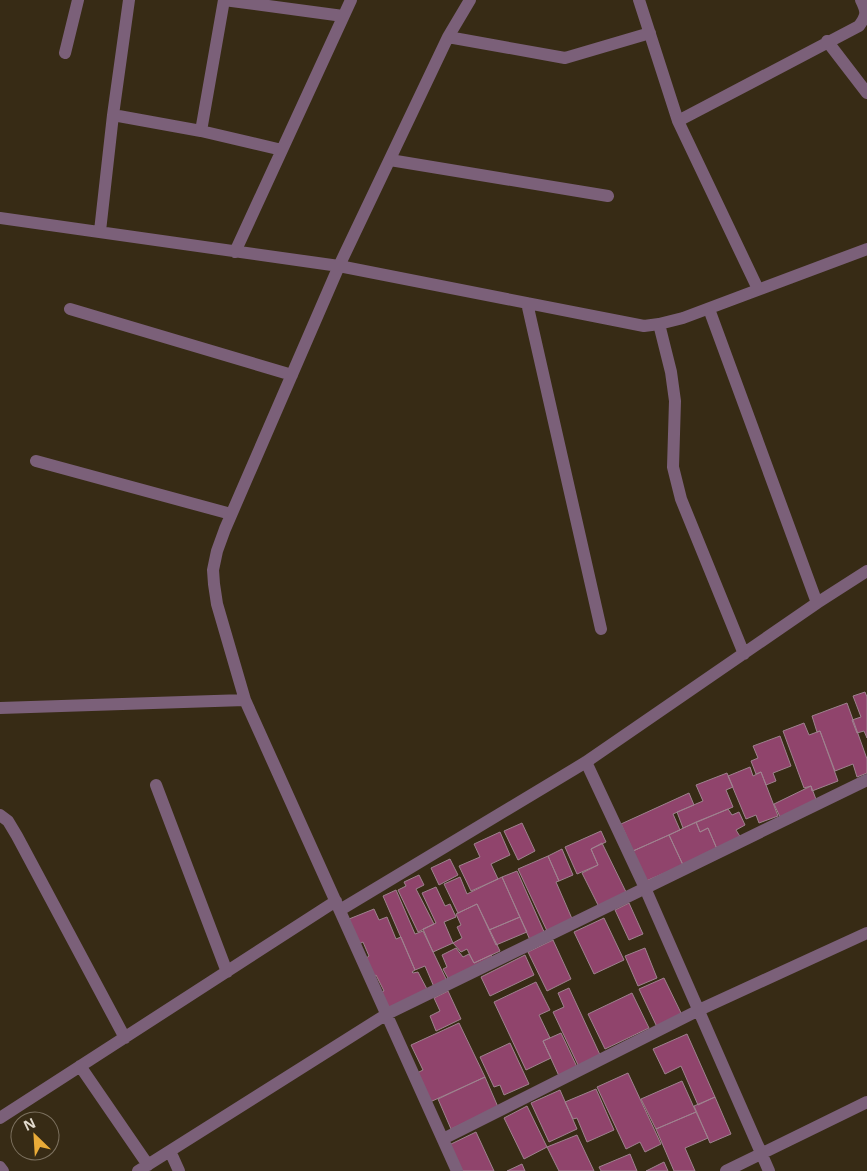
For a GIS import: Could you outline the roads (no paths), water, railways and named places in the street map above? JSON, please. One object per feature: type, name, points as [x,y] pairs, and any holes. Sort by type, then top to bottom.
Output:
[{"type":"street","points":[[65,53],[78,0]]},
{"type":"street","points":[[100,231],[113,115],[129,0]]},
{"type":"street","points":[[201,131],[224,0],[260,2],[343,16]]},
{"type":"street","points":[[235,252],[351,0]]},
{"type":"street","points":[[457,1171],[245,700],[217,604],[213,570],[217,551],[231,514],[339,266],[448,37],[470,0]]},
{"type":"street","points":[[639,0],[678,120],[758,290]]},
{"type":"street","points":[[678,120],[859,26],[866,19],[867,11],[860,0]]},
{"type":"street","points":[[448,37],[565,58],[650,33]]},
{"type":"street","points":[[826,42],[867,93]]},
{"type":"street","points":[[113,115],[201,131],[282,150]]},
{"type":"street","points":[[390,160],[608,196]]},
{"type":"street","points":[[0,218],[339,266],[644,326],[683,318],[867,250]]},
{"type":"street","points":[[527,303],[601,628]]},
{"type":"street","points":[[70,309],[292,375]]},
{"type":"street","points":[[709,309],[817,603]]},
{"type":"street","points":[[659,324],[671,372],[675,401],[673,467],[681,499],[744,654]]},
{"type":"street","points":[[36,460],[231,514]]},
{"type":"street","points":[[0,1118],[227,972],[338,905],[586,762],[817,603],[867,571]]},
{"type":"street","points":[[0,708],[245,700]]},
{"type":"street","points":[[586,762],[645,888],[769,1171]]},
{"type":"street","points":[[80,1066],[143,1168],[387,1014],[867,780]]},
{"type":"street","points":[[156,785],[227,972]]},
{"type":"street","points":[[0,815],[2,814],[8,820],[17,836],[125,1038]]},
{"type":"street","points":[[443,1139],[699,1010],[867,933]]},
{"type":"street","points":[[726,1171],[867,1102]]},
{"type":"street","points":[[170,1151],[179,1171]]},
{"type":"street","points":[[0,1167],[3,1171]]}]
